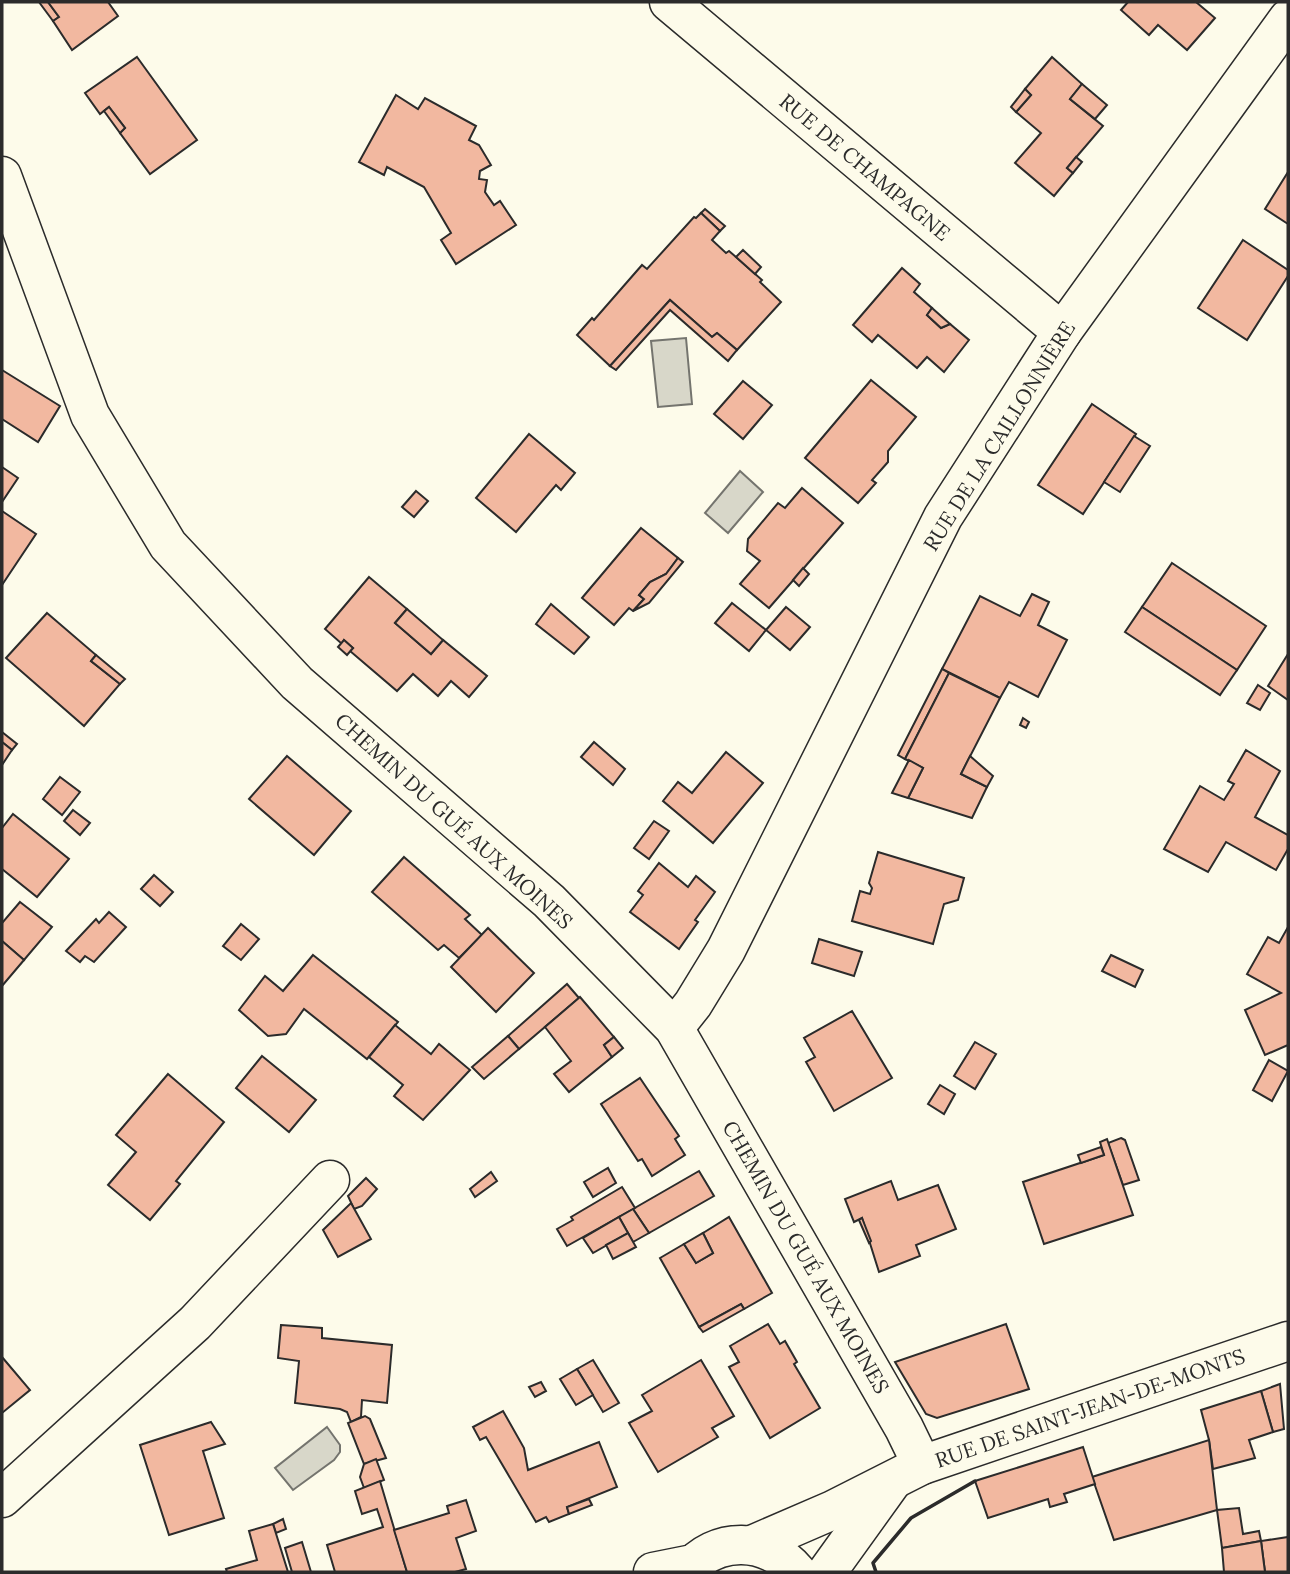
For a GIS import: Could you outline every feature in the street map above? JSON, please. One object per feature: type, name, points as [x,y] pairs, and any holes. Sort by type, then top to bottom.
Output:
[{"type":"street","name":"RUE DE CHAMPAGNE","points":[[669,2],[1062,332]]},
{"type":"street","name":"RUE DE LA CAILLONNIÈRE","points":[[674,1028],[693,1004],[726,950],[943,517],[1062,332],[1288,19]]},
{"type":"street","name":"CHEMIN DU GUÉ AUX MOINES","points":[[2,176],[90,415],[168,545],[298,683],[549,901],[674,1028],[897,1416],[907,1473]]},
{"type":"street","points":[[2,1498],[195,1323],[330,1180]]},
{"type":"street","name":"RUE DE SAINT-JEAN-DE-MONTS","points":[[752,1545],[907,1473],[1288,1341]]},
{"type":"street","points":[[827,1572],[907,1473]]},
{"type":"street","points":[[653,1572],[690,1568],[711,1552],[731,1545],[752,1545],[772,1551],[789,1562],[797,1572]]},
{"type":"shaded area","points":[[686,338],[692,404],[658,407],[651,341]]},
{"type":"shaded area","points":[[740,471],[763,492],[728,533],[705,513]]},
{"type":"shaded area","points":[[327,1427],[340,1445],[340,1452],[334,1460],[293,1490],[275,1468]]},
{"type":"building","points":[[39,2],[48,2],[59,17],[53,21]]},
{"type":"building","points":[[48,2],[108,2],[118,16],[72,50],[53,21],[59,17]]},
{"type":"building","points":[[1128,2],[1196,2],[1215,18],[1187,50],[1158,25],[1149,35],[1121,10]]},
{"type":"building","points":[[137,57],[197,140],[150,174],[120,133],[125,128],[109,107],[100,114],[85,93]]},
{"type":"building","points":[[1052,57],[1082,84],[1070,99],[1103,126],[1067,168],[1073,173],[1054,196],[1015,163],[1041,133],[1016,112],[1031,95],[1025,89]]},
{"type":"building","points":[[1082,84],[1107,105],[1095,119],[1070,99]]},
{"type":"building","points":[[1025,89],[1031,95],[1016,112],[1011,107]]},
{"type":"building","points":[[396,95],[418,109],[425,98],[476,126],[469,140],[479,145],[491,165],[480,171],[479,179],[487,180],[485,192],[494,205],[500,201],[516,225],[456,264],[441,240],[451,233],[424,187],[387,167],[384,175],[359,162]]},
{"type":"building","points":[[109,107],[125,128],[120,133],[104,111]]},
{"type":"building","points":[[1076,157],[1082,162],[1073,173],[1067,168]]},
{"type":"building","points":[[1288,172],[1288,224],[1265,209]]},
{"type":"building","points":[[705,209],[725,226],[720,231],[701,213]]},
{"type":"building","points":[[701,213],[720,231],[712,240],[762,280],[760,282],[781,302],[737,350],[717,333],[712,337],[670,300],[610,366],[577,335],[592,318],[594,320],[642,265],[647,269],[694,217]]},
{"type":"building","points":[[1243,240],[1288,270],[1288,276],[1247,340],[1198,308]]},
{"type":"building","points":[[743,250],[761,267],[755,274],[736,257]]},
{"type":"building","points":[[902,268],[920,284],[914,292],[932,308],[927,315],[941,328],[950,324],[969,340],[944,372],[927,357],[917,368],[878,335],[872,342],[853,325]]},
{"type":"building","points":[[670,300],[712,337],[717,333],[737,350],[728,361],[670,310],[616,370],[610,366]]},
{"type":"building","points":[[932,308],[950,324],[941,328],[927,315]]},
{"type":"building","points":[[2,370],[60,406],[38,442],[2,419]]},
{"type":"building","points":[[871,380],[916,417],[888,451],[888,462],[872,480],[876,483],[858,503],[805,458]]},
{"type":"building","points":[[743,381],[772,405],[743,439],[714,414]]},
{"type":"building","points":[[1092,404],[1136,434],[1083,514],[1038,485]]},
{"type":"building","points":[[529,434],[575,473],[561,490],[556,485],[516,532],[476,498]]},
{"type":"building","points":[[1134,436],[1150,446],[1120,492],[1104,482]]},
{"type":"building","points":[[2,467],[18,478],[2,502]]},
{"type":"building","points":[[802,488],[843,523],[769,608],[740,584],[760,561],[747,551],[748,539],[778,503],[785,508]]},
{"type":"building","points":[[416,491],[428,501],[414,517],[402,507]]},
{"type":"building","points":[[2,511],[36,534],[2,585]]},
{"type":"building","points":[[641,528],[678,558],[666,574],[650,582],[639,595],[644,599],[633,611],[629,608],[614,625],[582,598]]},
{"type":"building","points":[[678,558],[683,562],[649,603],[633,611],[644,599],[639,595],[650,582],[666,574]]},
{"type":"building","points":[[1172,563],[1266,626],[1237,670],[1142,607]]},
{"type":"building","points":[[803,568],[809,574],[799,586],[793,580]]},
{"type":"building","points":[[369,577],[407,609],[395,623],[431,654],[443,640],[487,676],[469,697],[451,681],[438,696],[413,674],[397,691],[350,651],[353,648],[344,640],[342,644],[325,629]]},
{"type":"building","points":[[1032,594],[1049,602],[1038,625],[1067,640],[1038,697],[1009,682],[1000,698],[942,669],[980,596],[1020,616]]},
{"type":"building","points":[[732,603],[766,630],[749,651],[715,623]]},
{"type":"building","points":[[551,604],[589,637],[574,654],[536,624]]},
{"type":"building","points":[[786,607],[810,627],[790,650],[766,630]]},
{"type":"building","points":[[1142,607],[1237,670],[1220,695],[1125,632]]},
{"type":"building","points":[[407,609],[443,640],[431,654],[395,623]]},
{"type":"building","points":[[47,613],[96,655],[91,661],[120,684],[84,726],[6,658]]},
{"type":"building","points":[[344,640],[353,648],[347,655],[338,647]]},
{"type":"building","points":[[1288,654],[1288,700],[1268,686]]},
{"type":"building","points":[[96,655],[125,679],[120,684],[91,661]]},
{"type":"building","points":[[942,669],[949,673],[905,759],[898,755]]},
{"type":"building","points":[[949,673],[1000,698],[961,774],[987,787],[972,818],[908,798],[923,768],[905,759]]},
{"type":"building","points":[[1258,685],[1270,693],[1260,710],[1247,703]]},
{"type":"building","points":[[1023,718],[1029,722],[1026,728],[1020,725]]},
{"type":"building","points":[[2,732],[17,744],[12,750],[2,742]]},
{"type":"building","points":[[2,742],[12,750],[2,765]]},
{"type":"building","points":[[594,742],[625,769],[613,785],[581,757]]},
{"type":"building","points":[[1246,750],[1280,771],[1255,817],[1288,835],[1288,849],[1276,870],[1226,842],[1208,872],[1164,849],[1200,786],[1224,800],[1234,784],[1228,781]]},
{"type":"building","points":[[726,752],[763,783],[713,843],[663,801],[678,782],[692,793]]},
{"type":"building","points":[[287,756],[351,811],[314,855],[249,799]]},
{"type":"building","points":[[970,756],[993,776],[987,787],[961,774]]},
{"type":"building","points":[[909,760],[923,768],[908,798],[892,793]]},
{"type":"building","points":[[60,777],[80,792],[62,815],[43,799]]},
{"type":"building","points":[[73,810],[90,823],[80,835],[64,821]]},
{"type":"building","points":[[13,814],[69,859],[37,897],[2,869],[2,828]]},
{"type":"building","points":[[654,821],[669,831],[649,859],[634,848]]},
{"type":"building","points":[[878,852],[964,878],[958,900],[944,904],[933,944],[852,921],[860,891],[870,894],[872,888],[869,883]]},
{"type":"building","points":[[404,857],[470,915],[465,919],[482,935],[459,958],[444,945],[438,950],[372,892]]},
{"type":"building","points":[[659,863],[688,887],[696,876],[715,892],[679,949],[630,912],[643,895],[638,891]]},
{"type":"building","points":[[154,875],[173,892],[160,906],[141,889]]},
{"type":"building","points":[[20,902],[52,927],[24,960],[2,941],[2,923]]},
{"type":"building","points":[[109,912],[126,927],[94,962],[85,956],[80,962],[66,951],[96,919],[99,923]]},
{"type":"building","points":[[241,924],[259,939],[241,960],[223,946]]},
{"type":"building","points":[[1288,927],[1288,1045],[1265,1055],[1245,1010],[1281,993],[1247,974],[1268,937],[1279,943]]},
{"type":"building","points":[[488,928],[534,973],[496,1012],[451,967]]},
{"type":"building","points":[[819,939],[862,952],[854,976],[812,963]]},
{"type":"building","points":[[2,941],[24,960],[2,986]]},
{"type":"building","points":[[313,955],[398,1022],[367,1059],[304,1009],[286,1034],[268,1036],[239,1010],[265,976],[283,991]]},
{"type":"building","points":[[1111,955],[1143,970],[1135,987],[1102,971]]},
{"type":"building","points":[[567,984],[579,998],[519,1049],[508,1036]]},
{"type":"building","points":[[580,997],[614,1037],[604,1045],[612,1057],[569,1092],[554,1074],[571,1061],[545,1027]]},
{"type":"building","points":[[852,1011],[892,1078],[834,1111],[806,1062],[815,1057],[804,1038]]},
{"type":"building","points":[[395,1025],[431,1054],[439,1044],[470,1070],[423,1120],[394,1096],[403,1085],[369,1057]]},
{"type":"building","points":[[508,1036],[519,1049],[484,1079],[472,1067]]},
{"type":"building","points":[[614,1037],[623,1048],[612,1057],[604,1045]]},
{"type":"building","points":[[975,1042],[996,1054],[975,1089],[954,1076]]},
{"type":"building","points":[[262,1056],[316,1100],[289,1132],[236,1088]]},
{"type":"building","points":[[1269,1060],[1288,1071],[1272,1101],[1253,1090]]},
{"type":"building","points":[[168,1074],[224,1122],[176,1181],[180,1184],[150,1220],[108,1185],[136,1152],[116,1135]]},
{"type":"building","points":[[640,1078],[679,1136],[675,1139],[685,1155],[652,1176],[642,1159],[638,1161],[601,1104]]},
{"type":"building","points":[[940,1085],[955,1094],[944,1114],[928,1104]]},
{"type":"building","points":[[1121,1138],[1125,1140],[1139,1180],[1123,1185],[1108,1143]]},
{"type":"building","points":[[1107,1139],[1133,1215],[1044,1244],[1023,1182],[1104,1155],[1100,1142]]},
{"type":"building","points":[[1101,1147],[1104,1155],[1081,1163],[1078,1155]]},
{"type":"building","points":[[608,1168],[616,1183],[593,1197],[584,1182]]},
{"type":"building","points":[[699,1171],[714,1196],[649,1233],[633,1209]]},
{"type":"building","points":[[491,1172],[497,1181],[475,1197],[470,1189]]},
{"type":"building","points":[[366,1178],[377,1189],[362,1206],[354,1209],[348,1196]]},
{"type":"building","points":[[891,1181],[898,1200],[938,1185],[956,1229],[916,1245],[920,1256],[879,1272],[862,1218],[854,1222],[845,1199]]},
{"type":"building","points":[[622,1187],[635,1208],[567,1246],[557,1229],[573,1220],[571,1217]]},
{"type":"building","points":[[351,1203],[371,1239],[338,1257],[323,1230]]},
{"type":"building","points":[[633,1209],[649,1233],[633,1242],[619,1217]]},
{"type":"building","points":[[619,1217],[628,1233],[593,1253],[583,1238]]},
{"type":"building","points":[[729,1217],[772,1293],[744,1309],[741,1304],[699,1327],[660,1258],[684,1244],[696,1263],[713,1253],[703,1233]]},
{"type":"building","points":[[862,1218],[871,1241],[869,1243],[859,1220]]},
{"type":"building","points":[[628,1233],[636,1247],[613,1259],[606,1245]]},
{"type":"building","points":[[703,1233],[713,1253],[696,1263],[684,1244]]},
{"type":"building","points":[[741,1304],[744,1309],[703,1332],[699,1327]]},
{"type":"building","points":[[768,1324],[780,1344],[785,1341],[797,1362],[794,1364],[820,1408],[770,1438],[729,1367],[739,1362],[730,1346]]},
{"type":"building","points":[[1006,1324],[1029,1389],[937,1418],[926,1414],[895,1362]]},
{"type":"building","points":[[281,1325],[322,1328],[322,1338],[392,1345],[387,1403],[362,1400],[361,1417],[351,1422],[347,1412],[340,1409],[295,1403],[299,1361],[278,1358]]},
{"type":"building","points":[[2,1357],[30,1390],[2,1413]]},
{"type":"building","points":[[593,1360],[619,1403],[603,1412],[577,1369]]},
{"type":"building","points":[[701,1360],[734,1416],[712,1428],[718,1437],[658,1472],[629,1423],[652,1411],[642,1395]]},
{"type":"building","points":[[577,1369],[593,1395],[576,1405],[560,1379]]},
{"type":"building","points":[[541,1382],[546,1391],[535,1397],[529,1387]]},
{"type":"building","points":[[1280,1384],[1284,1429],[1273,1432],[1261,1391]]},
{"type":"building","points":[[1261,1391],[1273,1432],[1249,1440],[1255,1458],[1213,1469],[1201,1410]]},
{"type":"building","points":[[503,1411],[524,1448],[528,1470],[599,1442],[617,1487],[567,1507],[569,1514],[549,1522],[546,1517],[536,1522],[486,1437],[480,1440],[473,1427]]},
{"type":"building","points":[[365,1416],[370,1419],[386,1458],[364,1464],[348,1423]]},
{"type":"building","points":[[211,1422],[225,1444],[203,1451],[224,1518],[169,1535],[140,1445]]},
{"type":"building","points":[[1209,1440],[1217,1510],[1114,1540],[1092,1477]]},
{"type":"building","points":[[1083,1447],[1095,1484],[1064,1494],[1067,1502],[1050,1507],[1048,1499],[988,1518],[975,1481]]},
{"type":"building","points":[[376,1459],[384,1480],[364,1488],[360,1477],[364,1464]]},
{"type":"building","points":[[380,1481],[407,1572],[335,1572],[327,1545],[383,1527],[377,1509],[362,1514],[355,1491]]},
{"type":"building","points":[[589,1499],[592,1505],[569,1514],[567,1507]]},
{"type":"building","points":[[466,1500],[476,1531],[456,1538],[466,1569],[455,1572],[407,1572],[394,1530],[449,1513],[447,1506]]},
{"type":"building","points":[[1239,1508],[1243,1534],[1259,1531],[1261,1541],[1222,1548],[1217,1510]]},
{"type":"building","points":[[283,1519],[286,1529],[276,1533],[273,1524]]},
{"type":"building","points":[[273,1524],[288,1572],[227,1572],[226,1569],[257,1560],[249,1531]]},
{"type":"building","points":[[1288,1537],[1288,1572],[1265,1572],[1261,1541]]},
{"type":"building","points":[[1261,1541],[1265,1572],[1224,1572],[1222,1548]]},
{"type":"building","points":[[302,1542],[311,1572],[292,1572],[285,1548]]},
{"type":"wall","points":[[876,1572],[873,1563],[911,1518],[975,1481]]}]
